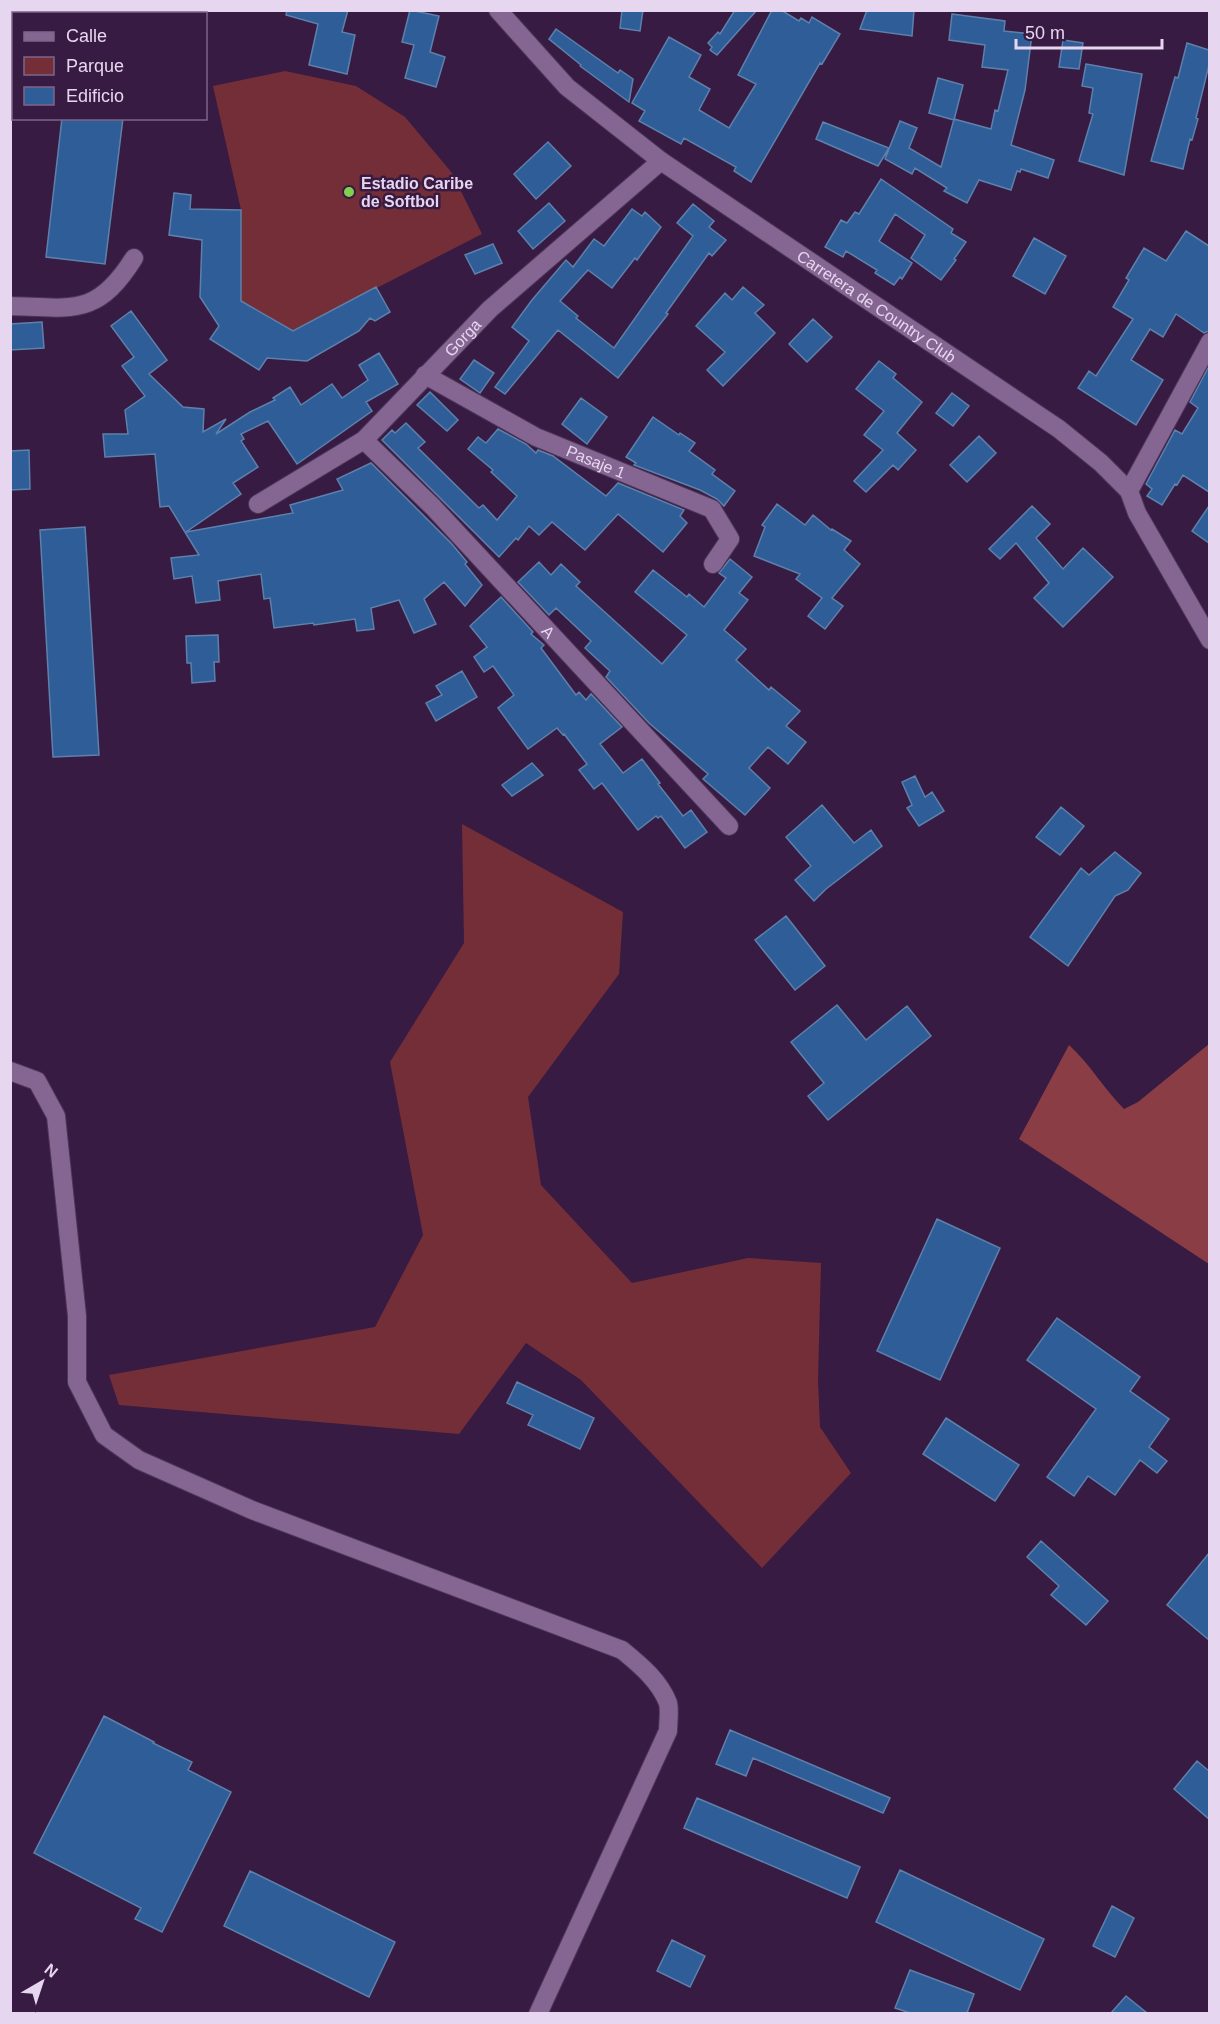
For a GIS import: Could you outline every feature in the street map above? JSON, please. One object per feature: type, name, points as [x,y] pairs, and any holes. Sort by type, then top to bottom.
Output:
[{"type":"street","name":"Carretera de Country Club","points":[[498,10],[567,87],[661,161],[1059,429],[1101,463],[1129,491],[1137,513],[1209,640]]},
{"type":"street","name":"Gorga","points":[[258,504],[364,440],[490,309],[661,161]]},
{"type":"street","points":[[10,306],[74,308],[101,298],[121,279],[134,258]]},
{"type":"street","points":[[1129,491],[1209,342]]},
{"type":"street","name":"Pasaje 1","points":[[425,375],[536,437],[712,509],[730,539],[713,564]]},
{"type":"street","name":"A","points":[[364,440],[433,507],[729,826]]},
{"type":"street","points":[[10,1071],[37,1081],[56,1116],[77,1316],[77,1382],[104,1435],[140,1460],[252,1510],[622,1650],[649,1672],[669,1705],[668,1731],[538,2013]]},
{"type":"green space","name":"Estadio Caribe de Softbol","points":[[285,71],[356,86],[405,117],[452,173],[482,234],[293,331],[241,301],[241,210],[213,86]]},
{"type":"green space","points":[[462,824],[623,912],[619,974],[528,1097],[541,1185],[632,1283],[748,1258],[821,1263],[818,1380],[820,1427],[851,1473],[762,1568],[581,1380],[526,1343],[459,1434],[119,1405],[109,1375],[375,1327],[423,1235],[390,1062],[464,943]]},
{"type":"shaded area","points":[[1209,1044],[1209,1264],[1019,1139],[1069,1045],[1124,1109],[1138,1102]]},
{"type":"building","points":[[287,10],[348,10],[342,32],[355,35],[347,74],[309,65],[318,24],[286,15]]},
{"type":"building","points":[[410,10],[439,16],[430,52],[445,57],[436,87],[405,78],[414,45],[402,42]]},
{"type":"building","points":[[622,10],[643,10],[640,31],[620,28]]},
{"type":"building","points":[[735,10],[757,10],[717,55],[710,50],[712,47],[708,43],[718,32],[720,34]]},
{"type":"building","points":[[772,10],[781,10],[799,21],[801,18],[809,23],[812,17],[840,34],[822,64],[820,63],[751,182],[734,171],[736,167],[684,138],[681,144],[639,121],[645,111],[632,103],[669,37],[701,55],[689,77],[710,89],[699,110],[729,128],[756,84],[738,75]]},
{"type":"building","points":[[867,10],[914,10],[912,36],[860,29]]},
{"type":"building","points":[[952,14],[1005,21],[1004,31],[1032,34],[1025,90],[1011,145],[1054,160],[1048,178],[1021,169],[1020,172],[1017,171],[1011,190],[979,180],[967,203],[944,191],[947,188],[915,168],[912,174],[885,159],[900,121],[917,128],[909,148],[941,167],[954,119],[991,129],[1008,70],[982,67],[985,45],[949,40]]},
{"type":"building","points":[[556,29],[618,73],[620,70],[633,79],[629,102],[580,66],[549,39]]},
{"type":"building","points":[[1063,40],[1083,43],[1079,69],[1059,67]]},
{"type":"building","points":[[1187,43],[1209,50],[1209,65],[1196,118],[1198,119],[1192,140],[1190,139],[1183,169],[1151,161]]},
{"type":"building","points":[[1086,64],[1142,74],[1124,175],[1079,161],[1093,114],[1089,113],[1093,88],[1082,86]]},
{"type":"building","points":[[938,78],[963,85],[954,120],[929,113]]},
{"type":"building","points":[[62,120],[123,120],[105,264],[46,257]]},
{"type":"building","points":[[823,122],[889,148],[878,166],[816,139]]},
{"type":"building","points":[[548,142],[571,166],[536,199],[514,174]]},
{"type":"building","points":[[881,179],[953,229],[951,233],[966,242],[941,280],[911,258],[925,235],[895,214],[879,241],[912,263],[902,279],[900,277],[894,285],[875,273],[877,270],[846,251],[843,257],[825,247],[841,220],[847,223],[855,212],[859,214]]},
{"type":"building","points":[[174,193],[191,195],[190,209],[241,210],[241,301],[293,331],[376,287],[390,312],[375,321],[370,318],[359,331],[307,361],[267,358],[259,370],[210,339],[219,326],[200,297],[202,240],[169,235]]},
{"type":"building","points":[[549,203],[565,221],[533,249],[518,231]]},
{"type":"building","points":[[693,204],[714,221],[709,227],[726,240],[712,256],[709,253],[666,313],[668,314],[618,378],[558,330],[505,394],[495,387],[529,341],[512,327],[532,300],[566,260],[573,267],[594,239],[604,246],[632,209],[642,216],[645,212],[661,227],[637,260],[635,258],[612,288],[588,270],[560,301],[578,316],[576,318],[614,348],[693,236],[677,223]]},
{"type":"building","points":[[1186,231],[1209,246],[1209,331],[1204,333],[1176,314],[1163,337],[1150,329],[1131,360],[1163,380],[1136,425],[1078,388],[1089,371],[1096,376],[1133,319],[1113,307],[1129,280],[1126,278],[1144,248],[1166,261]]},
{"type":"building","points":[[1034,238],[1066,256],[1045,294],[1013,276]]},
{"type":"building","points":[[493,244],[502,263],[475,274],[465,255]]},
{"type":"building","points":[[743,287],[764,305],[755,313],[775,333],[723,386],[707,370],[725,352],[696,326],[725,293],[732,300]]},
{"type":"building","points":[[131,311],[167,360],[149,374],[183,407],[204,409],[203,432],[226,419],[216,434],[250,412],[275,400],[273,398],[290,387],[301,405],[332,384],[342,398],[368,380],[359,365],[379,353],[398,384],[366,402],[372,411],[297,464],[268,421],[241,434],[244,439],[241,441],[258,467],[233,483],[241,494],[186,532],[293,513],[290,505],[343,490],[337,479],[371,463],[467,562],[465,564],[482,585],[465,606],[444,582],[424,599],[436,624],[414,633],[399,600],[371,608],[374,629],[357,631],[355,619],[274,628],[270,598],[264,599],[261,574],[218,581],[220,600],[196,603],[192,576],[174,579],[171,558],[199,555],[169,506],[160,507],[155,454],[105,457],[103,434],[128,434],[125,410],[145,396],[122,366],[134,357],[111,326]]},
{"type":"building","points":[[813,319],[832,337],[807,362],[789,344]]},
{"type":"building","points":[[42,322],[44,348],[10,350],[10,324]]},
{"type":"building","points":[[474,360],[494,373],[480,393],[460,379]]},
{"type":"building","points":[[879,361],[896,374],[893,378],[922,402],[897,433],[916,450],[898,470],[893,465],[866,492],[854,481],[883,450],[864,435],[884,411],[856,389]]},
{"type":"building","points":[[1209,366],[1209,492],[1183,475],[1162,505],[1147,496],[1152,489],[1146,484],[1175,430],[1182,434],[1198,408],[1190,402]]},
{"type":"building","points":[[430,392],[458,420],[447,431],[417,405]]},
{"type":"building","points":[[952,393],[969,406],[953,426],[936,413]]},
{"type":"building","points":[[581,398],[607,417],[587,444],[562,424]]},
{"type":"building","points":[[653,417],[695,443],[689,451],[715,470],[712,474],[735,491],[724,506],[717,499],[700,490],[634,465],[636,463],[626,457]]},
{"type":"building","points":[[406,423],[425,442],[418,448],[479,508],[483,505],[497,520],[517,496],[491,472],[493,470],[468,449],[478,437],[486,443],[498,429],[526,444],[536,453],[538,450],[553,456],[606,496],[618,483],[684,510],[680,516],[687,523],[663,552],[618,514],[585,550],[552,522],[539,535],[529,526],[518,540],[516,538],[499,557],[382,440],[392,430],[395,433]]},
{"type":"building","points":[[979,436],[996,453],[967,482],[950,465]]},
{"type":"building","points":[[29,450],[30,489],[10,490],[10,451]]},
{"type":"building","points":[[777,504],[805,525],[813,515],[831,530],[851,541],[844,550],[860,564],[832,598],[843,606],[825,629],[808,616],[822,598],[796,579],[800,574],[754,556],[765,527],[762,525]]},
{"type":"building","points":[[1032,506],[1050,524],[1036,538],[1063,569],[1083,548],[1113,577],[1063,627],[1034,598],[1049,583],[1016,543],[1000,559],[989,549]]},
{"type":"building","points":[[1209,506],[1209,543],[1192,531]]},
{"type":"building","points":[[85,527],[99,755],[53,757],[40,530]]},
{"type":"building","points":[[730,559],[752,577],[739,593],[748,600],[724,630],[746,649],[736,660],[769,690],[771,687],[800,711],[786,726],[806,742],[788,764],[768,747],[749,768],[770,788],[745,815],[703,779],[708,774],[649,723],[606,677],[610,671],[585,648],[591,641],[556,608],[549,615],[518,582],[539,562],[551,575],[561,564],[580,582],[576,586],[662,664],[687,635],[635,592],[653,570],[687,597],[689,594],[704,607],[726,578],[719,573]]},
{"type":"building","points":[[501,597],[533,632],[531,634],[544,645],[541,648],[576,695],[579,692],[586,700],[591,694],[622,727],[600,744],[623,773],[642,759],[683,816],[691,810],[707,832],[685,848],[661,816],[658,818],[656,816],[638,830],[602,783],[594,789],[579,770],[587,764],[557,728],[528,749],[498,708],[514,695],[493,666],[484,672],[474,657],[487,647],[470,626]]},
{"type":"building","points":[[218,635],[219,662],[214,662],[215,681],[192,683],[191,663],[187,663],[186,636]]},
{"type":"building","points":[[462,671],[477,697],[436,721],[426,703],[442,695],[436,686]]},
{"type":"building","points":[[532,763],[543,775],[512,796],[502,785]]},
{"type":"building","points":[[915,776],[925,797],[932,792],[944,811],[919,826],[907,808],[912,805],[902,782]]},
{"type":"building","points":[[822,805],[854,843],[871,830],[882,846],[814,901],[795,880],[811,866],[786,837]]},
{"type":"building","points":[[1061,807],[1084,826],[1060,855],[1036,837]]},
{"type":"building","points":[[1115,852],[1141,873],[1128,890],[1115,896],[1068,966],[1030,937],[1081,868],[1089,875]]},
{"type":"building","points":[[786,916],[825,966],[795,990],[755,940]]},
{"type":"building","points":[[837,1005],[866,1040],[907,1006],[931,1036],[828,1120],[808,1096],[824,1083],[791,1042]]},
{"type":"building","points":[[937,1219],[1000,1248],[940,1380],[877,1351]]},
{"type":"building","points":[[1057,1318],[1140,1377],[1130,1391],[1169,1419],[1149,1447],[1167,1461],[1157,1473],[1140,1460],[1115,1495],[1088,1476],[1074,1496],[1047,1477],[1096,1409],[1027,1360]]},
{"type":"building","points":[[517,1382],[594,1418],[580,1449],[528,1425],[533,1415],[507,1403]]},
{"type":"building","points":[[946,1418],[1019,1465],[995,1501],[923,1454]]},
{"type":"building","points":[[1041,1541],[1108,1601],[1086,1625],[1051,1595],[1059,1586],[1027,1557]]},
{"type":"building","points":[[1209,1553],[1209,1640],[1167,1605]]},
{"type":"building","points":[[104,1716],[192,1762],[188,1770],[231,1792],[162,1932],[135,1919],[141,1908],[34,1853]]},
{"type":"building","points":[[730,1730],[890,1798],[883,1813],[753,1758],[746,1776],[716,1764]]},
{"type":"building","points":[[1197,1761],[1209,1771],[1209,1819],[1174,1789]]},
{"type":"building","points":[[697,1798],[860,1867],[847,1898],[684,1828]]},
{"type":"building","points":[[900,1870],[1044,1939],[1020,1990],[876,1922]]},
{"type":"building","points":[[250,1871],[395,1942],[369,1997],[224,1926]]},
{"type":"building","points":[[1112,1906],[1134,1918],[1115,1957],[1093,1946]]},
{"type":"building","points":[[672,1940],[705,1956],[690,1987],[657,1971]]},
{"type":"building","points":[[910,1970],[974,1994],[967,2013],[910,2013],[895,2008]]},
{"type":"building","points":[[1126,1996],[1147,2013],[1111,2013]]},
{"type":"place","name":"Estadio Caribe de Softbol","points":[[349,192]]}]
